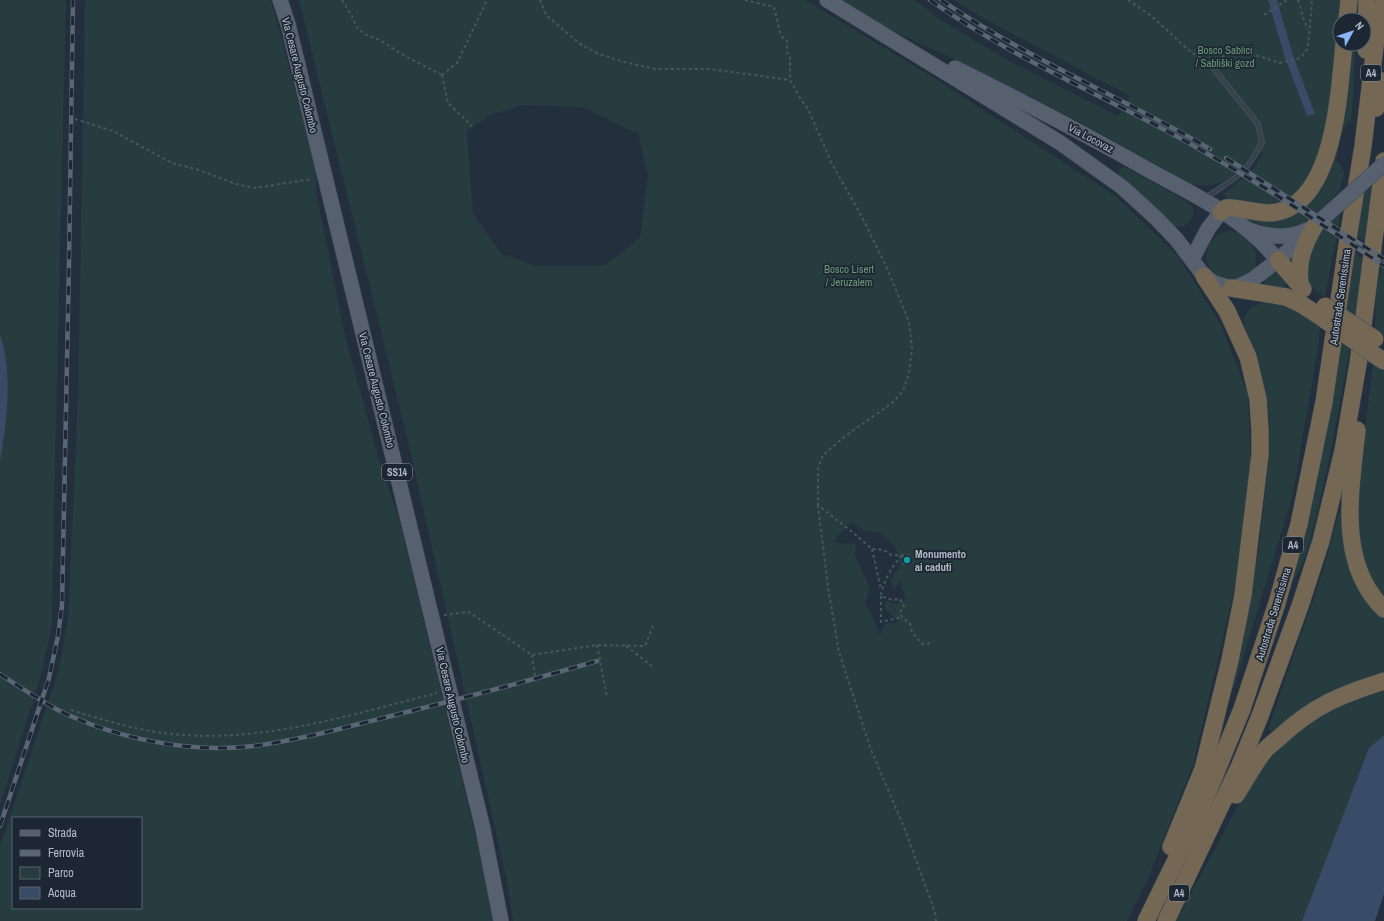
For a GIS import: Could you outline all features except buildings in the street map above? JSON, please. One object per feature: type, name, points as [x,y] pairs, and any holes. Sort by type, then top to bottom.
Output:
[{"type":"highway","points":[[1348,12],[1349,0]]},
{"type":"highway","points":[[1359,0],[1360,12]]},
{"type":"highway","name":"A4","points":[[1363,146],[1367,0]]},
{"type":"highway","name":"A4","points":[[1363,146],[1375,0]]},
{"type":"highway","name":"A4","points":[[1363,146],[1375,32],[1381,0]]},
{"type":"highway","name":"A4","points":[[1363,146],[1376,38],[1384,3]]},
{"type":"highway","points":[[1221,212],[1226,208],[1262,213],[1282,211],[1295,205],[1306,195],[1322,169],[1332,139],[1343,52]]},
{"type":"highway","name":"A4","points":[[1361,52],[1363,146]]},
{"type":"highway","name":"A4","points":[[1363,146],[1384,62]]},
{"type":"highway","name":"A4","points":[[1363,146],[1384,81]]},
{"type":"highway","name":"Autostrada Serenissima","points":[[1145,921],[1201,808],[1242,709],[1277,603],[1297,531],[1324,402],[1363,146]]},
{"type":"highway","name":"Autostrada Serenissima","points":[[1166,921],[1240,765],[1260,716],[1300,606],[1321,541],[1341,458],[1358,364],[1384,161]]},
{"type":"highway","points":[[1301,288],[1299,276],[1302,252],[1305,242],[1314,226]]},
{"type":"highway","points":[[1278,260],[1319,309],[1379,350]]},
{"type":"highway","points":[[1145,921],[1162,868],[1203,770],[1230,660],[1243,595],[1260,455],[1258,399],[1248,358],[1227,311],[1204,276]]},
{"type":"highway","points":[[1231,288],[1286,297],[1301,304],[1319,309]]},
{"type":"highway","points":[[1358,364],[1360,384],[1358,420],[1350,492],[1350,530],[1359,572],[1368,590],[1384,609]]},
{"type":"highway","points":[[1193,865],[1252,770],[1267,749],[1286,730],[1316,708],[1349,692],[1384,681]]},
{"type":"main road","name":"Via Cesare Augusto Colombo","points":[[280,0],[288,24],[450,690],[485,836],[501,921]]},
{"type":"main road","name":"Via Locovaz","points":[[827,0],[1059,142],[1122,187],[1156,218],[1192,259],[1204,276],[1214,283],[1231,288]]},
{"type":"main road","name":"Via Locovaz","points":[[890,38],[1009,95],[1107,146],[1202,200],[1258,238],[1278,260]]},
{"type":"main road","points":[[1231,288],[1252,280],[1278,260],[1384,164]]},
{"type":"main road","points":[[1192,259],[1208,229],[1221,212]]},
{"type":"main road","points":[[1245,228],[1262,234],[1285,236],[1299,234],[1314,226]]},
{"type":"lane","points":[[1202,200],[1234,180],[1246,170],[1262,142],[1258,124],[1210,64]]},
{"type":"path","points":[[342,0],[352,16],[356,26],[364,34],[380,40],[403,55],[442,75]]},
{"type":"path","points":[[442,75],[457,63],[487,0]]},
{"type":"path","points":[[540,0],[546,14],[580,44],[599,54],[624,62],[655,69],[710,69],[790,80]]},
{"type":"path","points":[[745,0],[774,7],[781,36],[787,41],[787,52],[790,56],[790,80],[808,109],[832,164],[862,217],[887,268],[909,322],[912,348],[909,374],[902,391],[892,403],[844,437],[823,455],[818,468],[818,506],[828,587],[839,652],[871,750],[904,827],[935,912],[936,921]]},
{"type":"path","points":[[1128,0],[1150,15],[1191,52],[1210,64],[1228,54],[1243,53],[1259,56],[1280,63],[1297,59],[1302,56],[1308,48],[1312,0]]},
{"type":"path","points":[[1264,14],[1287,0]]},
{"type":"path","points":[[1298,0],[1304,20],[1309,30]]},
{"type":"path","points":[[442,75],[448,103],[472,126]]},
{"type":"path","points":[[75,119],[113,131],[172,163],[199,170],[236,184],[255,188],[325,176]]},
{"type":"path","points":[[818,506],[872,549],[884,550],[891,555],[913,556]]},
{"type":"path","points":[[872,549],[881,590],[881,622],[902,617]]},
{"type":"path","points":[[903,556],[904,564],[912,562]]},
{"type":"path","points":[[881,590],[895,562],[903,556]]},
{"type":"path","points":[[881,596],[892,600],[900,598],[904,606],[900,612],[902,617],[910,624],[912,632],[922,644],[933,643]]},
{"type":"path","points":[[432,616],[469,612],[532,655],[596,645],[645,646],[653,626]]},
{"type":"path","points":[[596,645],[607,697]]},
{"type":"path","points":[[625,645],[653,668]]},
{"type":"path","points":[[532,655],[535,676]]},
{"type":"path","points":[[71,710],[104,720],[183,736],[248,735],[304,726],[450,690]]},
{"type":"green space","points":[[0,0],[66,0],[52,625],[40,679],[0,805],[0,462],[4,436],[7,384],[0,334]]},
{"type":"green space","points":[[85,0],[271,0],[317,169],[316,190],[346,340],[379,460],[400,522],[480,854],[494,921],[0,921],[0,847],[58,673],[68,618],[78,398]]},
{"type":"green space","name":"Bosco Lisert / Jeruzalem","points":[[299,0],[805,0],[939,81],[1118,198],[1178,256],[1221,325],[1248,395],[1251,472],[1239,569],[1193,765],[1147,881],[1127,921],[513,921],[506,876],[409,445]],"holes":[[[523,105],[583,107],[638,134],[648,174],[640,238],[606,265],[536,266],[502,254],[473,214],[467,131],[490,115]],[[851,522],[866,531],[880,533],[896,547],[900,565],[890,581],[894,589],[900,581],[905,600],[897,604],[885,601],[885,609],[899,622],[885,624],[880,635],[869,608],[865,605],[870,588],[855,556],[856,543],[848,544],[833,542]]]},
{"type":"green space","name":"Bosco Sablici / Sabliški gozd","points":[[840,0],[914,0],[947,24],[1007,60],[1118,116],[1130,96],[983,18],[954,0],[1268,0],[1285,58],[1307,116],[1315,114],[1293,55],[1277,0],[1340,0],[1339,12],[1332,12],[1332,52],[1336,52],[1329,130],[1317,161],[1302,189],[1282,204],[1252,206],[1226,198],[1224,194],[1254,168],[1263,153],[1257,149],[1230,178],[1214,185],[1191,184],[1100,133],[996,79],[889,29]]},
{"type":"green space","points":[[1348,52],[1355,52],[1351,121],[1348,121],[1341,133],[1336,161],[1339,162],[1344,172],[1340,190],[1306,224],[1295,229],[1277,229],[1239,217],[1316,192]]},
{"type":"green space","points":[[1125,167],[1186,201],[1193,209],[1193,214],[1190,221],[1183,227],[1173,226],[1119,177],[1119,170]]},
{"type":"green space","points":[[1372,186],[1367,242],[1354,234],[1360,196]]},
{"type":"green space","points":[[1341,213],[1325,297],[1310,286],[1306,277],[1305,259],[1317,233]]},
{"type":"green space","points":[[1229,231],[1245,236],[1252,244],[1256,254],[1256,263],[1251,272],[1248,275],[1234,281],[1217,276],[1211,270],[1207,256],[1208,249],[1215,237],[1221,233]]},
{"type":"green space","points":[[1351,251],[1364,259],[1355,317],[1344,309]]},
{"type":"green space","points":[[1384,259],[1384,337],[1375,331],[1376,286]]},
{"type":"green space","points":[[1276,270],[1286,280],[1286,285],[1280,289],[1266,287],[1264,281],[1265,278]]},
{"type":"green space","points":[[1265,302],[1279,302],[1292,307],[1320,325],[1318,347],[1293,494],[1234,688],[1232,688],[1259,548],[1268,466],[1270,423],[1263,382],[1244,325],[1244,317],[1251,307]]},
{"type":"green space","points":[[1341,340],[1350,347],[1335,432],[1310,542],[1301,567],[1293,579],[1292,577]]},
{"type":"green space","points":[[1373,364],[1384,371],[1384,599],[1370,581],[1356,530],[1363,445]]},
{"type":"green space","points":[[1342,501],[1380,614],[1384,618],[1384,673],[1292,716],[1271,732],[1268,729],[1324,568]]},
{"type":"green space","points":[[1384,687],[1384,735],[1369,748],[1302,921],[1176,921],[1239,804],[1267,758],[1287,738],[1324,711]]},
{"type":"water","points":[[1268,0],[1277,0],[1293,55],[1315,114],[1307,116],[1285,58]]},
{"type":"water","points":[[0,334],[4,350],[8,381],[8,398],[0,462]]},
{"type":"water","points":[[1384,735],[1384,894],[1375,921],[1302,921],[1369,748]]},
{"type":"railway","points":[[0,826],[49,678],[58,636],[62,605],[73,0]]},
{"type":"railway","points":[[930,0],[958,19],[1016,53],[1165,130],[1249,178],[1384,266]]},
{"type":"railway","points":[[941,0],[973,21],[1040,59],[1143,112],[1210,149]]},
{"type":"railway","points":[[1226,158],[1384,259]]},
{"type":"railway","points":[[0,674],[56,709],[102,728],[127,736],[152,741],[204,748],[229,748],[254,746],[323,733],[546,676],[597,661]]},
{"type":"place","name":"Monumento ai caduti","points":[[907,560]]}]
